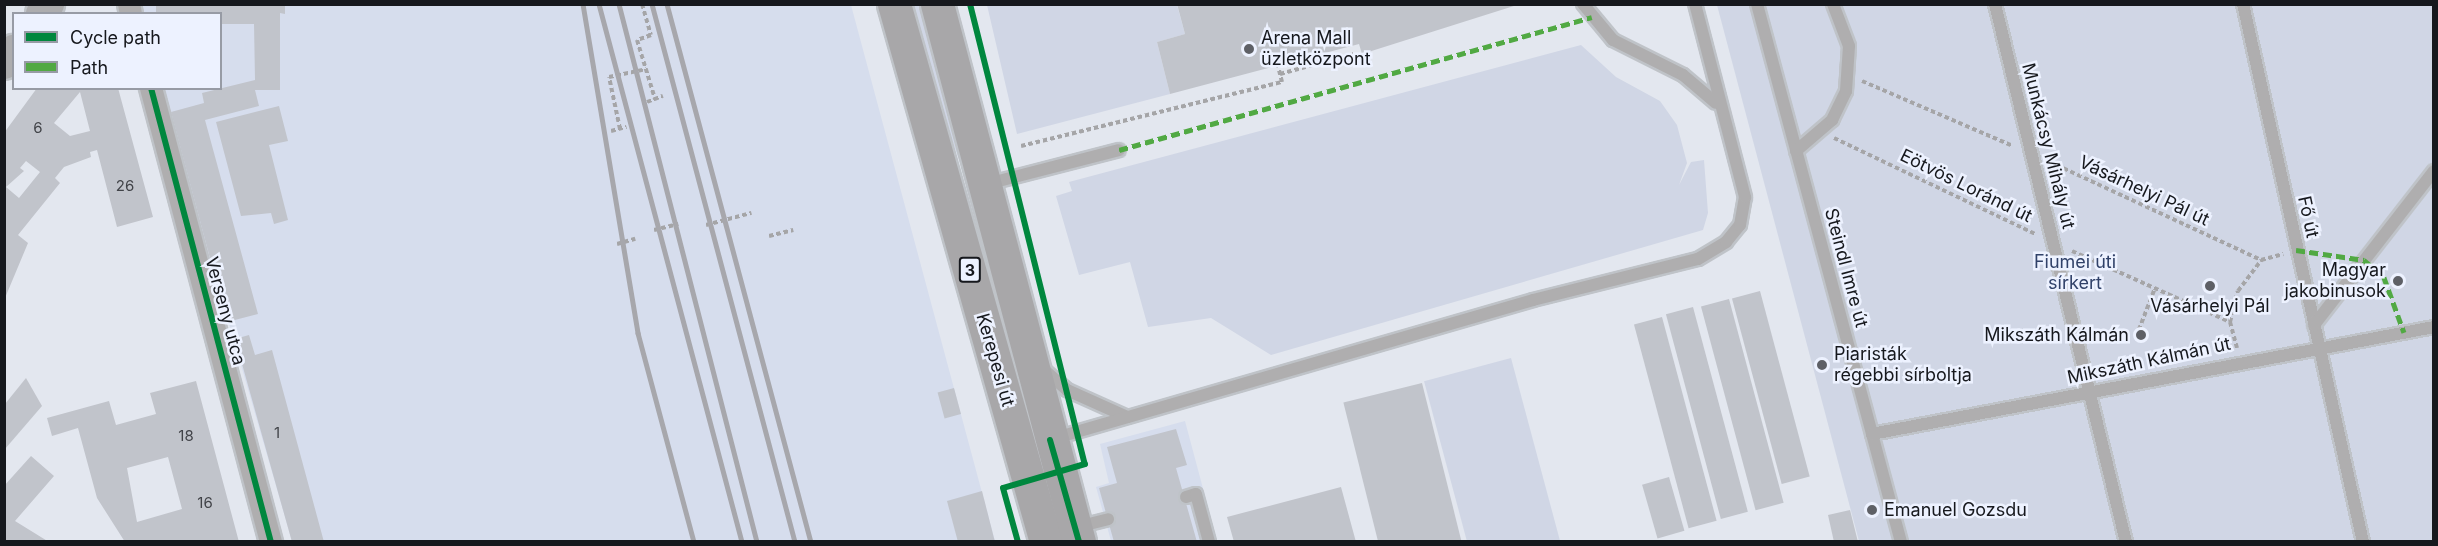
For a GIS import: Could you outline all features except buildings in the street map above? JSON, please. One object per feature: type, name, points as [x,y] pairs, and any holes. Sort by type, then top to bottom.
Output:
[{"type":"main road","name":"Kerepesi út","points":[[894,4],[1046,542]]},
{"type":"main road","name":"Kerepesi út","points":[[937,4],[1050,440],[1077,535]]},
{"type":"street","name":"Verseny utca","points":[[152,90],[271,542]]},
{"type":"lane","points":[[1583,4],[1613,40],[1683,75],[1718,106]]},
{"type":"lane","points":[[1050,440],[1522,303],[1698,259],[1726,242],[1740,225],[1745,197],[1718,106],[1695,4]]},
{"type":"lane","name":"Steindl Imre út","points":[[1757,4],[1901,542]]},
{"type":"lane","points":[[1796,151],[1821,132],[1840,106],[1850,76],[1846,31],[1833,4]]},
{"type":"lane","name":"Munkácsy Mihály út","points":[[1995,4],[2126,542]]},
{"type":"lane","name":"Fő út","points":[[2242,4],[2363,542]]},
{"type":"lane","points":[[983,185],[1119,150]]},
{"type":"lane","points":[[2314,325],[2433,171]]},
{"type":"lane","name":"Mikszáth Kálmán út","points":[[1872,434],[2090,393],[2240,361],[2319,349],[2433,327]]},
{"type":"lane","points":[[1023,337],[1056,382],[1127,417]]},
{"type":"lane","points":[[1186,497],[1196,495],[1209,542]]},
{"type":"lane","points":[[1077,535],[1108,519]]},
{"type":"path","points":[[642,4],[651,35],[637,40],[655,99]]},
{"type":"path","points":[[1280,74],[1353,54]]},
{"type":"path","points":[[1021,146],[1282,82],[1278,66]]},
{"type":"path","points":[[620,129],[609,77],[646,69]]},
{"type":"path","points":[[647,102],[663,96]]},
{"type":"path","points":[[611,131],[626,127]]},
{"type":"path","points":[[706,225],[751,213]]},
{"type":"path","points":[[654,231],[678,224]]},
{"type":"path","points":[[769,236],[793,230]]},
{"type":"path","points":[[617,244],[635,239]]},
{"type":"path","points":[[2240,361],[2230,322],[2238,291],[2261,260],[2296,250]]},
{"type":"path","points":[[2136,337],[2155,288]]},
{"type":"shaded area","points":[[141,4],[851,5],[995,541],[292,541],[161,90],[222,90],[222,12],[141,12]]},
{"type":"shaded area","points":[[1185,421],[1217,541],[1111,541],[1096,487],[1109,483],[1100,444]]},
{"type":"green space","points":[[907,5],[923,5],[961,165],[922,58]]},
{"type":"green space","points":[[987,5],[1177,5],[1185,34],[1157,42],[1170,94],[1017,134]]},
{"type":"green space","name":"Fiumei úti sírkert","points":[[1717,5],[2433,5],[2433,541],[1859,541]]},
{"type":"green space","points":[[1581,45],[1616,77],[1660,101],[1677,125],[1687,163],[1679,185],[1691,162],[1704,160],[1708,213],[1703,230],[1271,355],[1211,318],[1148,327],[1130,262],[1079,275],[1056,196],[1072,191],[1069,182]]},
{"type":"green space","points":[[1511,358],[1560,541],[1467,542],[1424,381]]},
{"type":"railway","points":[[583,4],[638,333],[694,542]]},
{"type":"railway","points":[[599,4],[742,542]]},
{"type":"railway","points":[[619,4],[757,542]]},
{"type":"railway","points":[[652,4],[795,542]]},
{"type":"railway","points":[[667,4],[811,542]]},
{"type":"marked path","points":[[1119,150],[1592,17]]},
{"type":"marked path","points":[[2296,250],[2364,260],[2384,277],[2404,332]]},
{"type":"cycle path","points":[[970,4],[1085,464],[1003,488],[1018,542]]},
{"type":"cycle path","points":[[152,90],[271,542]]},
{"type":"cycle path","points":[[1050,440],[1079,542]]},
{"type":"place","name":"Arena Mall üzletközpont","points":[[1249,49]]},
{"type":"place","name":"Magyar jakobinusok","points":[[2398,281]]},
{"type":"place","name":"Vásárhelyi Pál","points":[[2210,286]]},
{"type":"place","name":"Mikszáth Kálmán","points":[[2141,335]]},
{"type":"place","name":"Piaristák régebbi sírboltja","points":[[1822,365]]},
{"type":"place","name":"Emanuel Gozsdu","points":[[1872,510]]}]
